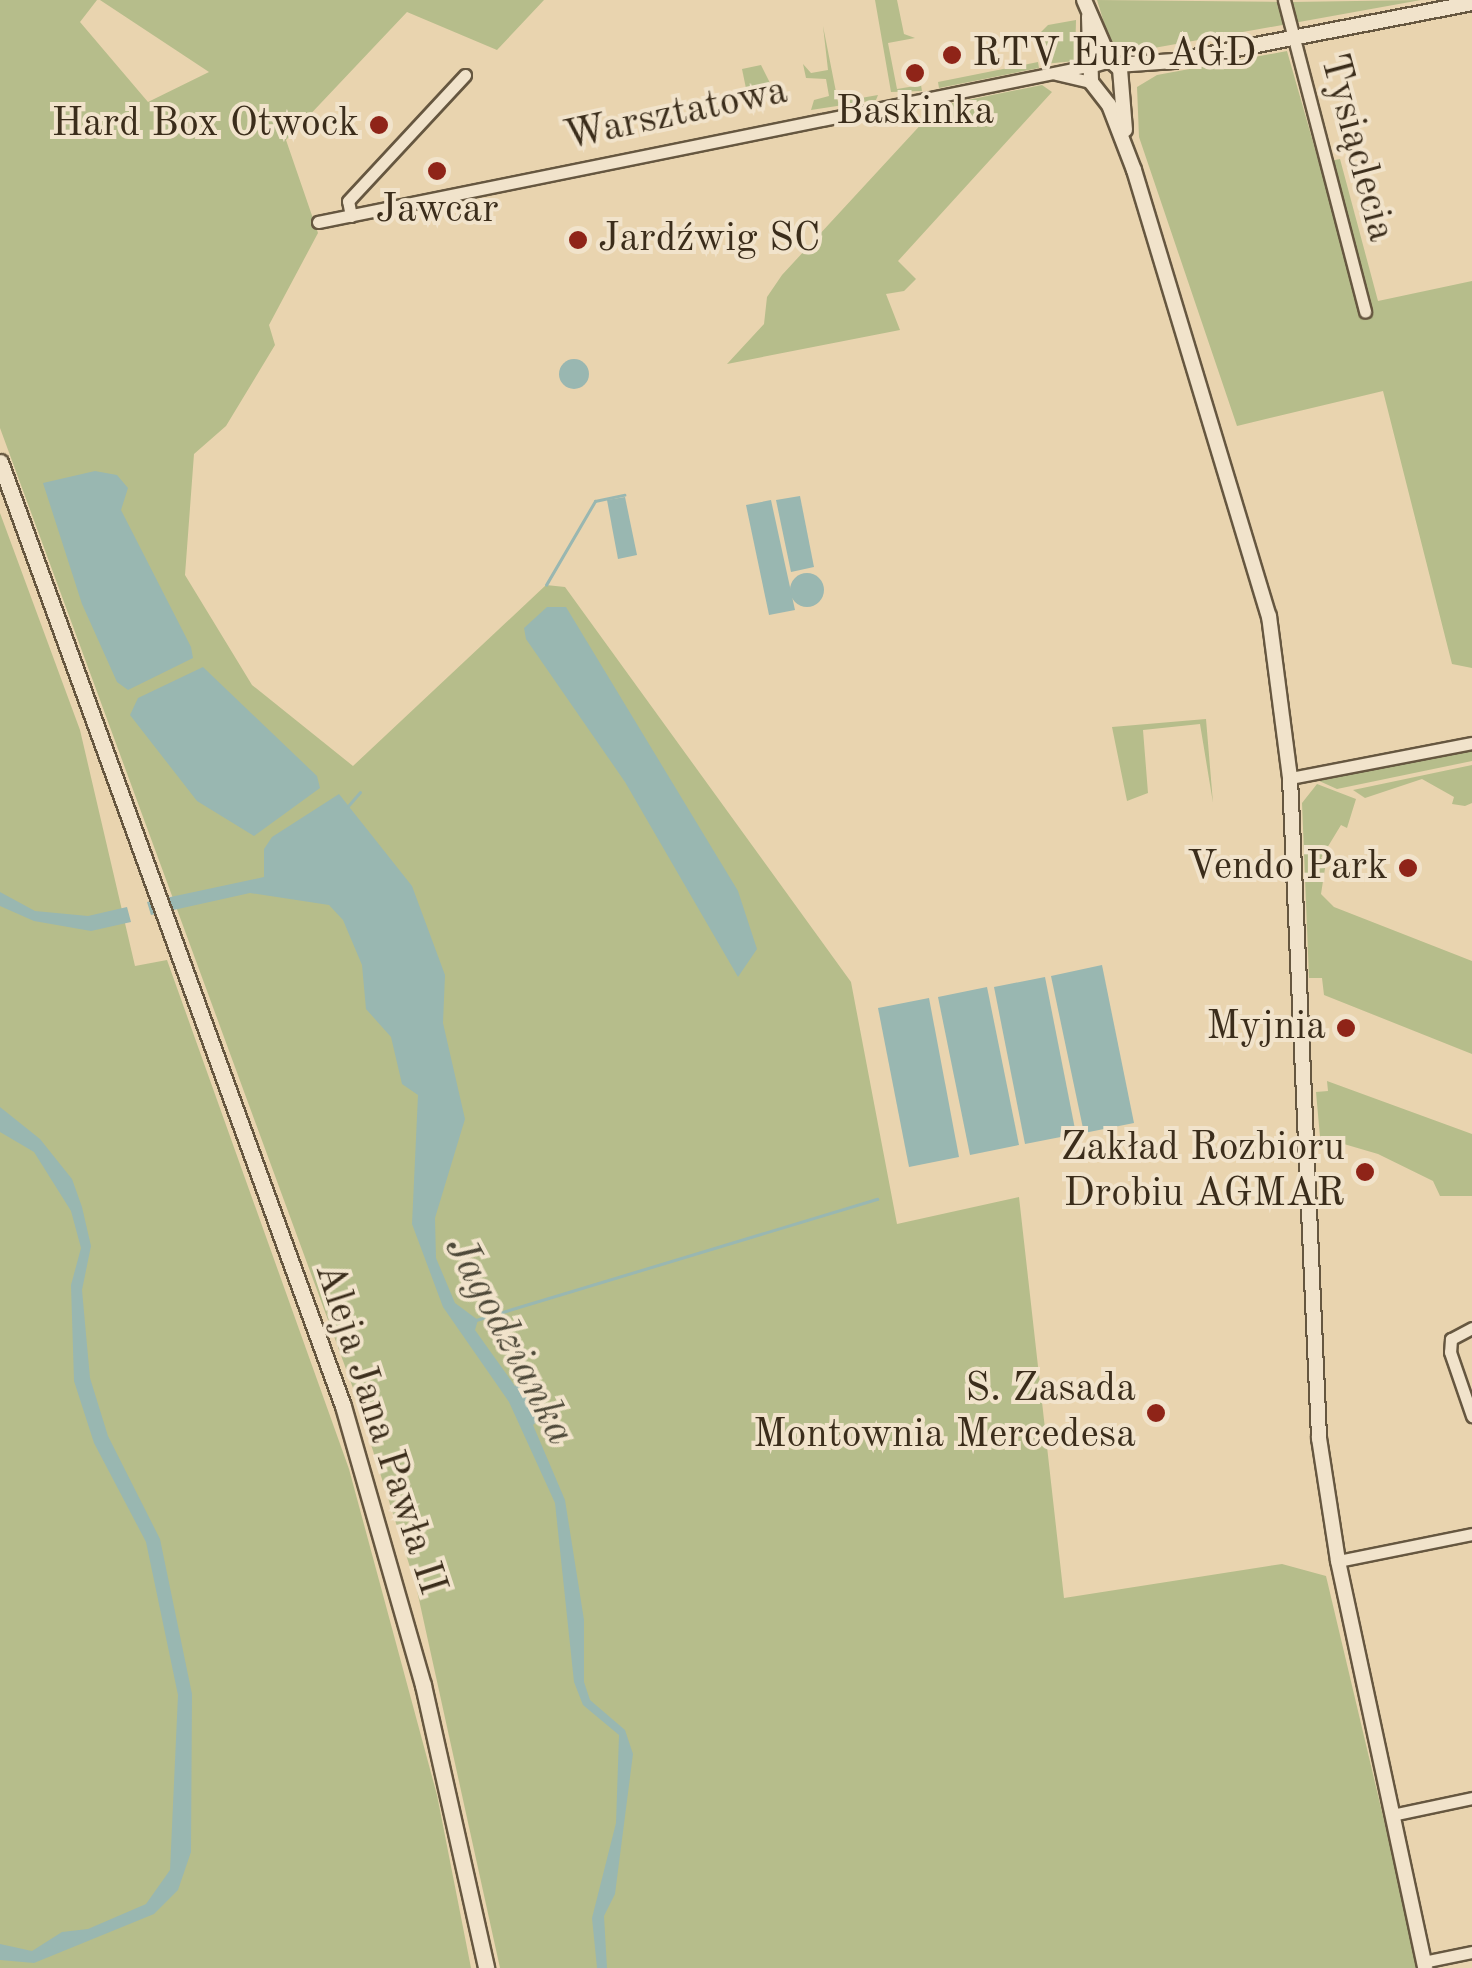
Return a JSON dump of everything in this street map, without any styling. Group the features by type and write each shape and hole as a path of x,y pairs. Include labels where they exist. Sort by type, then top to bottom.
{"main road":[{"name":"Aleja Jana Pawła II","path":"0,462 372,1500 438,1742 486,1968"}],"street":[{"path":"1084,0 1096,86 1134,170 1269,616 1290,778 1319,1438 1338,1561 1424,1965 1472,1952"},
{"name":"Tysiąclecia","path":"1284,0 1366,312"},
{"path":"1093,65 1174,60 1472,3"},
{"path":"1089,17 1114,62 1120,82 1134,170"},
{"path":"1096,86 1120,82 1174,60"},
{"name":"Warsztatowa","path":"318,222 1093,65"},
{"name":"Warsztatowa","path":"1047,72 1096,86"},
{"path":"351,216 348,202 464,75"},
{"path":"1290,778 1472,744"},
{"path":"1472,1328 1451,1339 1450,1352 1472,1416"},
{"path":"1338,1561 1472,1534"},
{"path":"1392,1815 1472,1798"}],"green space":[{"path":"0,0 97,0 80,22 148,102 209,72 100,0 544,0 497,50 407,12 286,140 318,233 269,325 275,345 226,426 194,454 185,575 252,685 353,766 546,585 565,587 851,982 897,1224 1019,1197 1064,1598 1282,1564 1326,1576 1419,1968 500,1968 416,1586 353,1388 0,428"},
{"path":"875,0 897,0 904,34 915,38 888,43 897,89 921,85 922,91 891,92"},
{"path":"1097,0 1421,0 1126,53 1109,39"},
{"path":"1076,20 1075,61 1044,64 1039,34 1048,25"},
{"path":"823,26 838,102 878,95 876,100 811,110 814,100 829,96 826,79 806,78 803,64 811,73 828,70"},
{"path":"1287,51 1319,163 1340,159 1378,301 1472,281 1472,668 1452,664 1383,391 1237,426 1139,137 1137,87 1157,75"},
{"path":"1038,62 1039,68 939,88 938,82"},
{"path":"761,65 775,93 748,98 742,69"},
{"path":"1042,85 1052,92 898,261 916,279 904,291 886,294 900,330 727,364 764,324 767,297 782,275 938,106"},
{"path":"0,513 80,730 135,966 167,960 349,1469 437,1795 471,1968 0,1968"},
{"path":"1206,719 1213,803 1200,724 1143,730 1148,793 1127,801 1112,727"},
{"path":"1472,750 1472,761 1337,789 1317,780"},
{"path":"1472,765 1472,803 1465,806 1452,804 1454,797 1422,779 1365,798 1353,790"},
{"path":"1317,784 1356,799 1347,828 1341,825 1321,858 1326,862 1321,894 1334,907 1472,961 1472,1054 1324,995 1322,978 1309,978 1302,803"},
{"path":"1327,1081 1472,1134 1472,1196 1440,1196 1433,1181 1378,1154 1320,1137 1316,1092 1328,1091"}],"water":[{"path":"574,359 585,363 589,374 585,385 574,389 563,385 559,374 563,363"},
{"path":"95,471 117,475 128,488 121,510 191,647 193,658 128,690 117,682 82,604 43,483"},
{"path":"800,496 814,567 791,572 776,500"},
{"path":"625,497 637,555 618,559 607,500"},
{"path":"771,500 795,610 769,615 746,505"},
{"path":"807,573 819,578 824,590 819,602 807,607 795,602 790,590 795,578"},
{"path":"547,607 566,607 738,891 757,949 738,977 625,782 526,639 524,628"},
{"path":"203,667 317,776 320,788 254,836 197,801 130,715 138,698"},
{"path":"339,794 412,886 445,975 443,1023 465,1119 435,1218 436,1258 455,1303 478,1320 475,1330 515,1386 520,1381 538,1421 533,1425 565,1500 584,1620 584,1682 590,1700 625,1730 633,1754 615,1894 604,1916 607,1968 597,1968 592,1918 616,1823 619,1735 583,1705 574,1682 555,1503 509,1402 443,1307 412,1224 418,1095 402,1084 391,1037 366,1009 362,965 343,920 329,905 250,893 151,915 147,902 264,877 264,849 272,837"},
{"path":"0,892 35,911 88,916 127,907 131,922 91,931 34,921 0,906"},
{"path":"1102,965 1134,1123 1084,1133 1051,976"},
{"path":"1045,977 1076,1134 1025,1144 994,987"},
{"path":"987,987 1019,1145 970,1155 938,997"},
{"path":"929,998 959,1157 909,1167 878,1008"},
{"path":"0,1107 40,1139 72,1179 82,1207 91,1246 82,1290 90,1378 108,1436 160,1539 192,1694 191,1852 178,1890 154,1914 34,1963 0,1960 0,1944 32,1951 62,1932 88,1929 146,1904 170,1870 178,1695 146,1542 94,1443 74,1381 71,1285 81,1248 71,1211 34,1152 0,1132"}],"waterway":[{"path":"546,585 595,501 624,495"},
{"path":"348,806 360,792"},
{"name":"Jagodzianka","path":"476,1320 877,1199"}],"place":[{"name":"RTV Euro AGD","path":"952,55"},
{"name":"Baskinka","path":"915,73"},
{"name":"Hard Box Otwock","path":"379,125"},
{"name":"Jawcar","path":"437,171"},
{"name":"Jardźwig SC","path":"578,240"},
{"name":"Vendo Park","path":"1408,868"},
{"name":"Myjnia","path":"1346,1028"},
{"name":"Zakład Rozbioru Drobiu AGMAR","path":"1365,1172"},
{"name":"S. Zasada Montownia Mercedesa","path":"1156,1413"}]}
